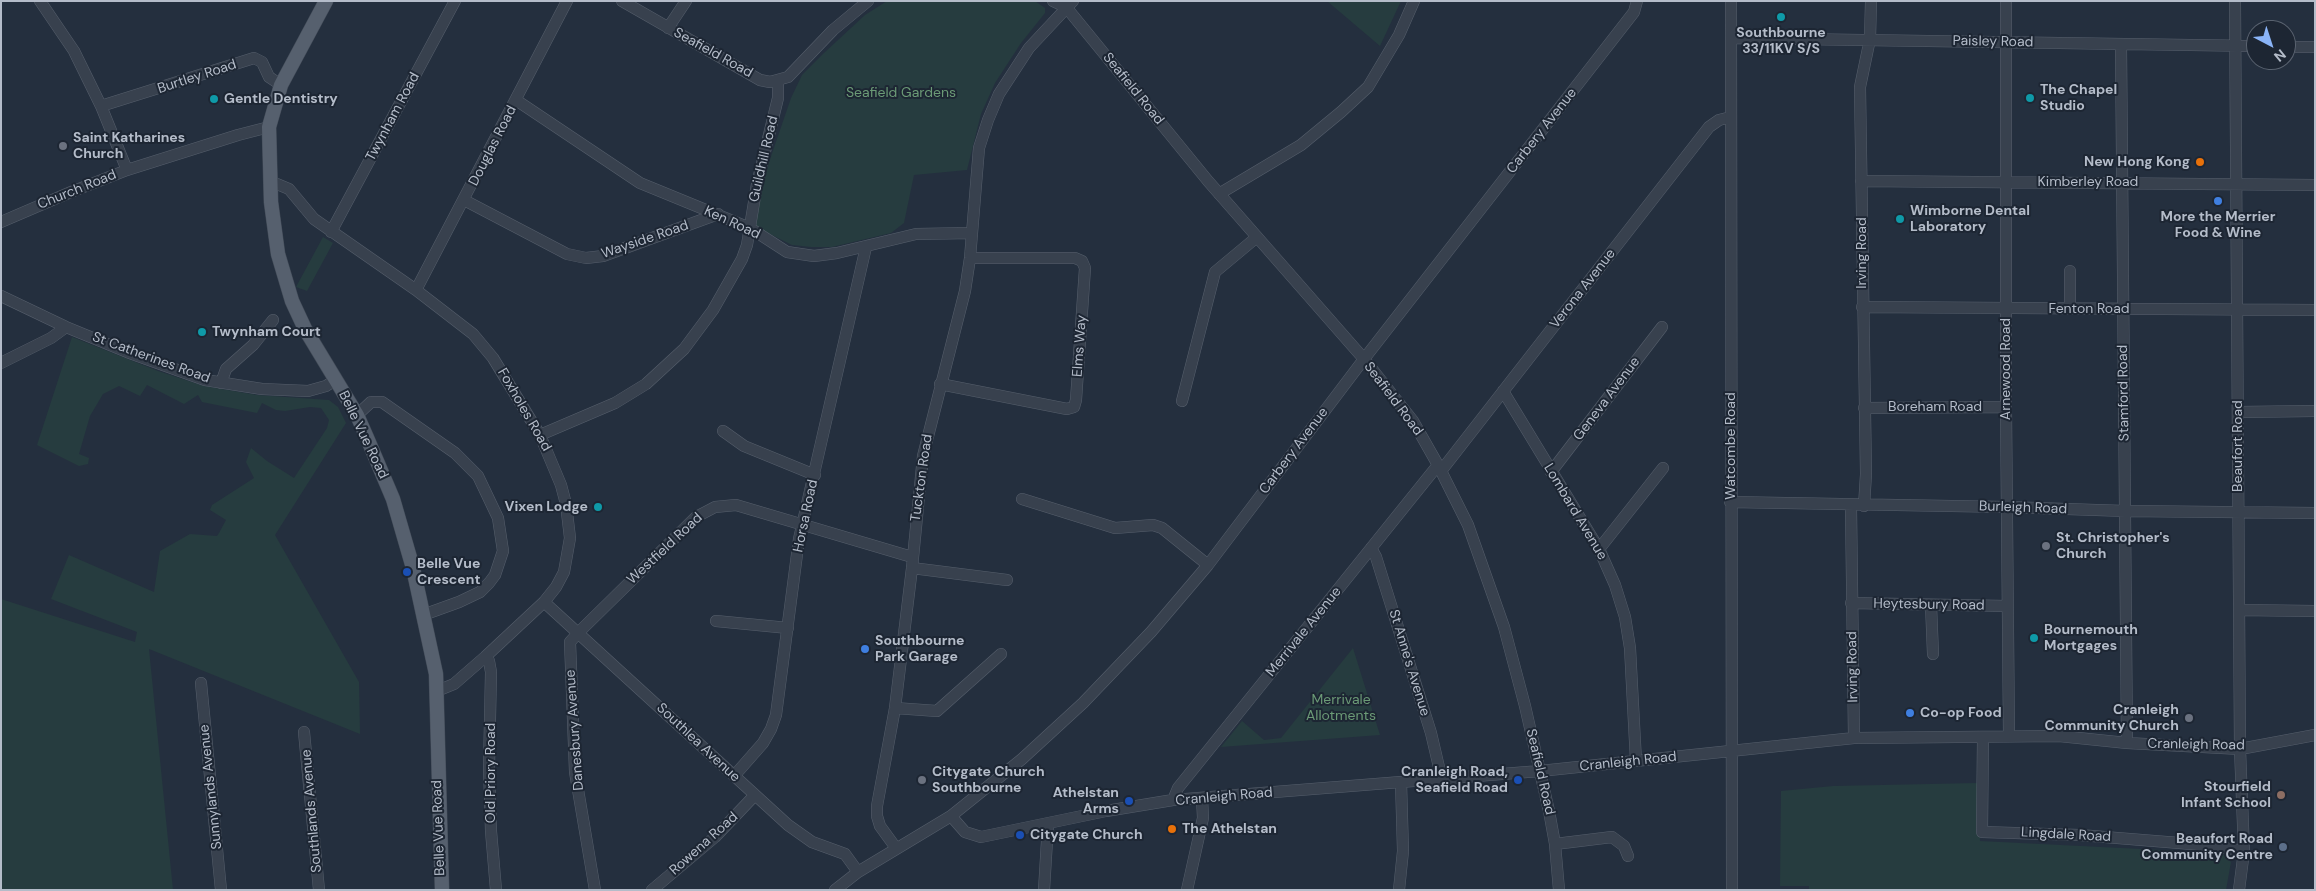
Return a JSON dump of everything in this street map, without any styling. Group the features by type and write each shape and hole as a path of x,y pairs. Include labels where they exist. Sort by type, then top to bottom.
{"main road":[{"name":"Belle Vue Road","path":"326,1 281,84 269,127 270,184 278,254 285,283 305,329 356,415 393,499 413,568 431,647 437,691 442,890"}],"street":[{"path":"40,1 74,50 101,106 127,170"},
{"name":"Twynham Road","path":"331,232 455,1"},
{"name":"Douglas Road","path":"416,290 567,1"},
{"name":"Seafield Road","path":"622,1 760,80 770,82 778,80"},
{"path":"668,28 686,1"},
{"path":"778,80 788,77 833,30 868,1"},
{"name":"Seafield Road","path":"1054,1 1069,4 1219,194 1364,359 1413,421 1440,468 1468,525 1504,627 1540,771 1555,844 1559,890"},
{"path":"1219,194 1301,145 1342,112 1368,87 1399,35 1414,1"},
{"name":"Carbery Avenue","path":"896,848 951,816 1029,753 1083,703 1151,632 1208,565 1364,359 1634,12 1636,1"},
{"name":"Watcombe Road","path":"1731,1 1730,502 1732,890"},
{"name":"Irving Road","path":"1864,506 1866,474 1860,86 1870,39 1871,1"},
{"name":"Arnewood Road","path":"2006,1 2006,407 2009,736"},
{"name":"Beaufort Road","path":"2235,1 2240,749 2244,851 2239,890"},
{"name":"Tuckton Road","path":"896,848 880,826 877,816 894,708 923,456 960,310 970,258 979,148 999,94 1029,48 1069,4"},
{"name":"Paisley Road","path":"1731,38 2246,46"},
{"name":"Stamford Road","path":"2121,44 2127,743"},
{"path":"2296,46 2315,47"},
{"name":"Burtley Road","path":"101,106 254,58 262,62 269,77 281,84"},
{"name":"Guildhill Road","path":"540,435 615,404 646,384 684,349 713,310 742,259 750,228 757,184 778,98 778,80"},
{"name":"Ken Road","path":"516,100 628,177 750,228 787,252 814,256 866,247 916,234 972,233"},
{"name":"Verona Avenue","path":"1440,468 1504,391 1709,127 1719,120 1731,117"},
{"name":"Church Road","path":"1,222 127,170 269,127"},
{"name":"Kimberley Road","path":"1861,181 2315,185"},
{"name":"Foxholes Road","path":"270,184 277,184 289,189 314,219 462,323 484,345 540,435 561,485 566,504 570,538 564,572 556,587 544,602 485,657 454,684 437,691"},
{"name":"Wayside Road","path":"464,200 567,254 586,258 603,256 718,214"},
{"path":"1182,401 1215,272 1257,237"},
{"name":"Horsa Road","path":"734,776 754,754 772,729 776,716 802,525 866,247"},
{"name":"Elms Way","path":"940,384 1067,410 1074,406 1076,400 1084,268 1082,261 1075,258 970,258"},
{"path":"2070,271 2070,308"},
{"name":"St Catherines Road","path":"1,296 66,327 162,366 206,380 262,389 308,391 326,386 335,380"},
{"name":"Fenton Road","path":"1862,306 2007,309 2315,310"},
{"path":"221,382 226,369 253,345 273,320"},
{"path":"1,363 51,338 66,327"},
{"name":"Geneva Avenue","path":"1551,472 1662,327"},
{"name":"Lombard Avenue","path":"1504,391 1551,472 1599,548 1615,585 1625,616 1630,648 1636,761"},
{"path":"356,415 372,402 382,402 447,447 478,476 498,518 503,551 495,575 489,583 480,592 424,615"},
{"name":"Boreham Road","path":"1864,408 2006,407"},
{"path":"2238,412 2315,411"},
{"path":"723,431 744,446 815,475"},
{"name":"Merrivale Avenue","path":"1173,800 1178,788 1371,548 1440,468"},
{"path":"1599,548 1664,468"},
{"path":"1022,498 1115,528 1131,529 1153,526 1162,528 1208,565"},
{"name":"Burleigh Road","path":"1730,502 1851,506 2315,513"},
{"name":"Westfield Road","path":"579,632 696,516 715,507 736,505 802,525 912,563 1007,580"},
{"name":"Irving Road","path":"1851,506 1854,738"},
{"name":"St Anne's Avenue","path":"1371,548 1376,557 1431,733 1442,780"},
{"name":"Southlea Avenue","path":"544,602 788,825 812,842 845,854 858,872"},
{"name":"Heytesbury Road","path":"1852,603 2007,606"},
{"path":"1932,605 1933,654"},
{"path":"2239,610 2315,611"},
{"path":"716,620 788,628"},
{"name":"Danesbury Avenue","path":"579,632 570,642 575,772 595,890"},
{"path":"894,708 936,711 1001,654"},
{"name":"Old Priory Road","path":"485,657 489,661 491,672 489,767 491,831 496,890"},
{"name":"Sunnylands Avenue","path":"201,683 221,890"},
{"name":"Southlands Avenue","path":"304,732 319,890"},
{"name":"Cranleigh Road","path":"951,816 965,832 981,837 1106,811 1173,800 1442,780 1854,738 2059,736 2127,743 2240,749 2315,735"},
{"name":"Lingdale Road","path":"1983,737 1982,832 2087,836 2204,845 2244,851"},
{"path":"1399,890 1403,851 1401,782"},
{"name":"Rowena Road","path":"652,890 715,837 755,795"},
{"path":"1187,890 1203,818 1202,798"},
{"path":"1044,890 1048,824"},
{"path":"1555,844 1612,837 1624,846 1628,856"},
{"path":"834,890 896,848"}],"green space":[{"name":"Seafield Gardens","path":"887,1 1035,1 1045,8 1045,13 1021,43 995,83 981,114 967,170 914,175 904,223 891,233 832,247 792,245 754,226 767,168 791,98 802,75 865,15"},
{"path":"1327,1 1401,1 1380,46"},
{"path":"323,237 333,243 307,291 296,287"},
{"path":"72,337 158,371 204,386 257,395 329,400 338,407 346,423 275,535 359,682 360,734 149,649 173,890 1,890 1,599 135,642 137,632 51,599 69,555 154,592 160,551 190,534 217,536 226,520 210,510 212,505 254,478 246,462 251,448 267,461 294,478 327,428 329,420 321,408 310,407 285,411 276,410 262,403 257,413 202,402 198,395 184,404 147,385 140,396 119,386 103,394 90,416 79,454 89,458 88,464 79,466 37,445"},
{"name":"Merrivale Allotments","path":"1353,648 1380,735 1221,747 1242,721 1264,740 1281,738"},
{"path":"1978,783 1980,841 2222,853 2231,862 2226,890 1809,890 1809,886 1780,886 1781,791 1833,786"}],"place":[{"name":"Southbourne 33/11KV S/S","path":"1781,17"},
{"name":"The Chapel Studio","path":"2030,98"},
{"name":"Gentle Dentistry","path":"214,99"},
{"name":"Saint Katharines Church","path":"63,146"},
{"name":"New Hong Kong","path":"2200,162"},
{"name":"More the Merrier Food & Wine","path":"2218,201"},
{"name":"Wimborne Dental Laboratory","path":"1900,219"},
{"name":"Twynham Court","path":"202,332"},
{"name":"Vixen Lodge","path":"598,507"},
{"name":"St. Christopher's Church","path":"2046,546"},
{"name":"Belle Vue Crescent","path":"407,572"},
{"name":"Bournemouth Mortgages","path":"2034,638"},
{"name":"Southbourne Park Garage","path":"865,649"},
{"name":"Co-op Food","path":"1910,713"},
{"name":"Cranleigh Community Church","path":"2189,718"},
{"name":"Citygate Church Southbourne","path":"922,780"},
{"name":"Cranleigh Road, Seafield Road","path":"1518,780"},
{"name":"Stourfield Infant School","path":"2281,795"},
{"name":"Athelstan Arms","path":"1129,801"},
{"name":"The Athelstan","path":"1172,829"},
{"name":"Citygate Church","path":"1020,835"},
{"name":"Beaufort Road Community Centre","path":"2283,847"}]}
